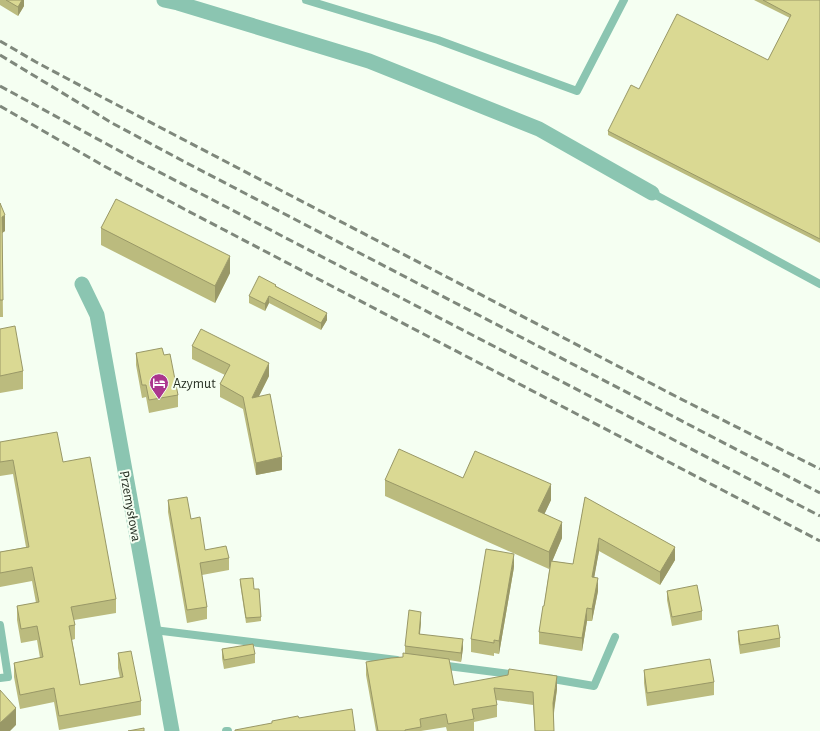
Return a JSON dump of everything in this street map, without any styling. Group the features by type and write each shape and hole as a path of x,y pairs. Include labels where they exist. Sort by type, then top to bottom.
{"street":[{"path":"164,0 186,5 369,61 539,129 652,193"},
{"name":"Przemysłowa","path":"82,284 97,314 172,731"}],"lane":[{"path":"306,0 438,40 576,91 624,0"},
{"path":"652,193 820,284"},
{"path":"0,625 8,676 0,678"},
{"path":"154,630 406,661"},
{"path":"539,677 594,686 615,637"},
{"path":"430,664 523,675"}],"building":[{"path":"6,0 22,0 18,7"},
{"path":"763,0 820,0 820,239 608,131 631,85 639,89 677,14 768,60 791,15"},
{"path":"116,199 230,256 215,286 101,228"},
{"path":"0,203 5,215 2,217 3,300 0,300"},
{"path":"259,276 327,313 321,323 269,296 265,304 249,296"},
{"path":"15,326 23,371 0,376 0,329"},
{"path":"201,329 269,363 252,398 270,394 282,457 256,463 243,397 220,384 230,365 192,346"},
{"path":"162,348 164,355 170,354 178,395 149,400 146,385 142,385 136,353"},
{"path":"57,432 63,462 90,457 116,599 71,607 75,625 69,626 80,685 123,677 118,653 131,651 141,701 59,716 54,688 20,695 14,663 43,657 37,626 21,629 17,606 39,602 32,567 0,573 0,552 29,547 13,460 0,462 0,442"},
{"path":"399,449 463,478 475,451 551,484 538,511 562,522 549,552 385,480"},
{"path":"187,497 191,519 200,517 205,550 226,546 229,558 200,563 207,607 187,610 168,500"},
{"path":"585,497 675,547 660,572 599,538 592,577 598,578 592,609 587,608 582,638 539,632 551,561 573,564"},
{"path":"486,549 514,554 499,641 494,640 494,643 471,639"},
{"path":"253,578 254,589 259,589 261,617 246,618 240,579"},
{"path":"697,585 702,611 672,617 667,591"},
{"path":"409,610 421,612 419,634 463,639 461,653 405,646"},
{"path":"778,625 780,638 740,645 738,631"},
{"path":"253,644 255,654 224,660 222,649"},
{"path":"403,653 449,659 454,685 508,675 509,669 557,676 553,703 554,731 535,731 533,692 494,688 497,705 472,709 474,719 448,724 446,714 420,719 421,727 405,731 378,731 366,662 403,657"},
{"path":"710,659 714,682 647,693 644,670"},
{"path":"0,690 16,708 0,723"},
{"path":"352,709 355,731 235,731 298,716 299,718"},
{"path":"144,728 144,731 128,731"}],"railway":[{"path":"0,41 98,95 679,398 820,469"},
{"path":"0,55 112,123 183,161 820,493"},
{"path":"0,86 138,161 820,516"},
{"path":"0,106 104,166 186,210 820,541"}],"place":[{"name":"Azymut","path":"159,400"}]}
